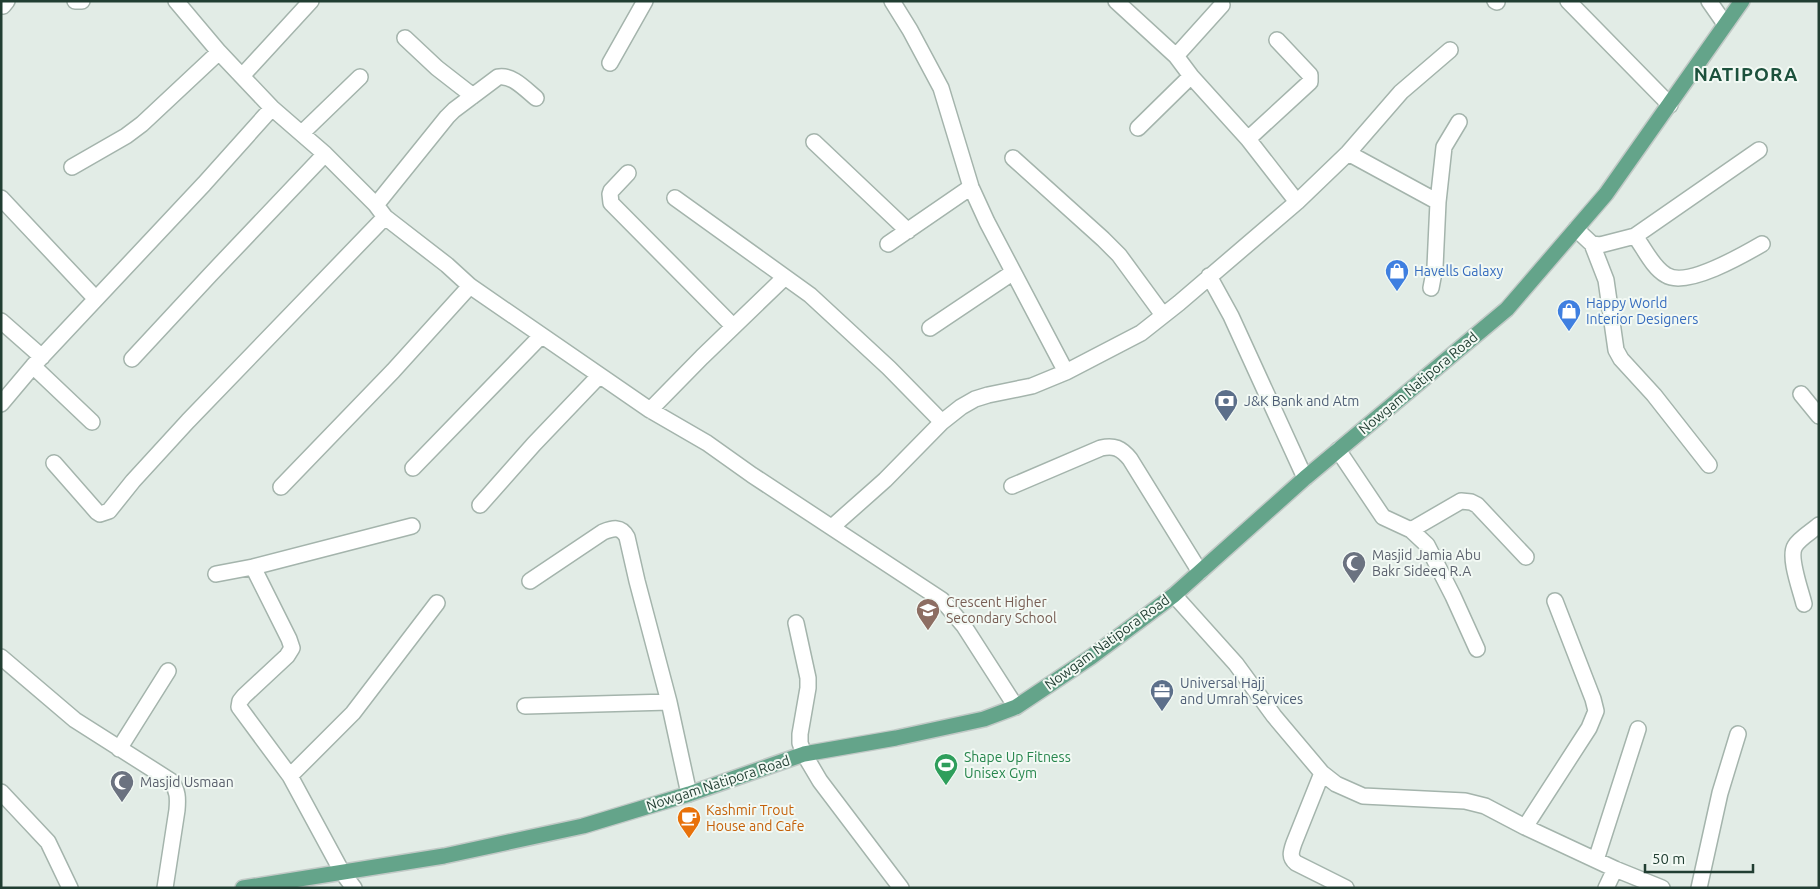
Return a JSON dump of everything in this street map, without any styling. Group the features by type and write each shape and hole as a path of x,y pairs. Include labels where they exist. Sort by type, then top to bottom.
{"main road":[{"name":"Nowgam Natipora Road","path":"242,888 444,856 583,826 689,794 804,754 896,738 984,719 1016,707 1091,657 1174,595 1305,478 1507,309 1606,194 1742,1"}],"street":[{"path":"75,1 82,1"},
{"path":"176,1 219,52 272,108 325,154 386,217 447,265 470,286 650,410 707,443 752,475 942,600 964,626 1016,707"},
{"path":"242,76 311,1"},
{"path":"610,62 645,1"},
{"path":"892,1 941,88 971,187 1012,273 1066,372"},
{"path":"1116,1 1176,56 1191,76 1248,139 1297,202"},
{"path":"1568,1 1670,105"},
{"path":"1709,1 1725,24"},
{"path":"1176,56 1222,5"},
{"path":"405,38 437,68 472,96"},
{"path":"1248,139 1310,82 1310,75 1277,40"},
{"path":"832,527 885,480 942,422 961,406 974,399 1032,386 1066,372 1141,333 1297,202 1348,153 1393,100 1450,50"},
{"path":"72,167 126,136 142,124 219,52"},
{"path":"1138,128 1191,76"},
{"path":"302,133 360,77"},
{"path":"376,205 447,117 498,77 511,78 536,98"},
{"path":"1,404 37,361 204,184 272,108"},
{"path":"1431,288 1435,267 1438,202 1444,147 1459,122"},
{"path":"814,142 908,231"},
{"path":"1592,244 1612,243 1635,236 1759,150"},
{"path":"1348,153 1438,202"},
{"path":"132,359 325,154"},
{"path":"1014,158 1119,256 1163,315"},
{"path":"628,174 611,191 612,203 733,326"},
{"path":"888,244 971,187"},
{"path":"1,198 96,299"},
{"path":"675,198 810,295 942,422"},
{"path":"54,463 97,512 100,514 109,511 133,481 188,421 386,217"},
{"path":"1576,229 1592,244 1606,280 1616,350 1621,359 1654,395 1709,465"},
{"path":"1635,236 1664,274 1674,279 1713,270 1762,244"},
{"path":"930,328 1012,273"},
{"path":"1209,276 1231,316 1305,478"},
{"path":"650,410 733,326 785,277"},
{"path":"281,487 393,371 470,286"},
{"path":"1,321 92,422"},
{"path":"413,468 542,336"},
{"path":"480,505 534,444 599,376"},
{"path":"1801,394 1819,416"},
{"path":"1012,486 1101,448 1110,446 1117,448 1130,459 1200,572"},
{"path":"1338,450 1383,518 1411,530 1427,545 1477,649"},
{"path":"1411,530 1461,501 1471,502 1477,505 1526,557"},
{"path":"1804,604 1792,554 1794,547 1800,540 1819,525"},
{"path":"216,574 253,567 412,526"},
{"path":"530,581 603,532 614,529 624,531 669,702 689,794"},
{"path":"253,567 290,639 292,648 287,656 244,696 240,701 239,707 290,776 342,872 354,888"},
{"path":"1174,595 1236,664 1274,716 1322,773 1336,784 1363,796 1465,801 1485,806 1524,827 1614,869 1662,888"},
{"path":"1524,827 1589,728 1596,711 1555,601"},
{"path":"290,776 353,713 437,603"},
{"path":"796,623 808,678 800,734 800,743 804,754 820,781 893,885"},
{"path":"1,657 75,720 171,782 178,793 165,888"},
{"path":"118,749 168,670"},
{"path":"526,706 669,702"},
{"path":"1596,860 1638,729"},
{"path":"1699,888 1720,793 1738,734"},
{"path":"1322,773 1290,855 1296,864 1346,888"},
{"path":"1,792 48,842 70,888"},
{"path":"1606,888 1614,869"}],"place":[{"name":"Havells Galaxy","path":"1397,292"},
{"name":"Happy World Interior Designers","path":"1569,332"},
{"name":"J&K Bank and Atm","path":"1226,422"},
{"name":"Masjid Jamia Abu Bakr Sideeq R.A","path":"1354,584"},
{"name":"Crescent Higher Secondary School","path":"928,631"},
{"name":"Universal Hajj and Umrah Services","path":"1162,712"},
{"name":"Shape Up Fitness Unisex Gym","path":"946,786"},
{"name":"Masjid Usmaan","path":"122,803"},
{"name":"Kashmir Trout House and Cafe","path":"689,839"}],"district":[{"name":"NATIPORA","path":"1746,74"}]}
